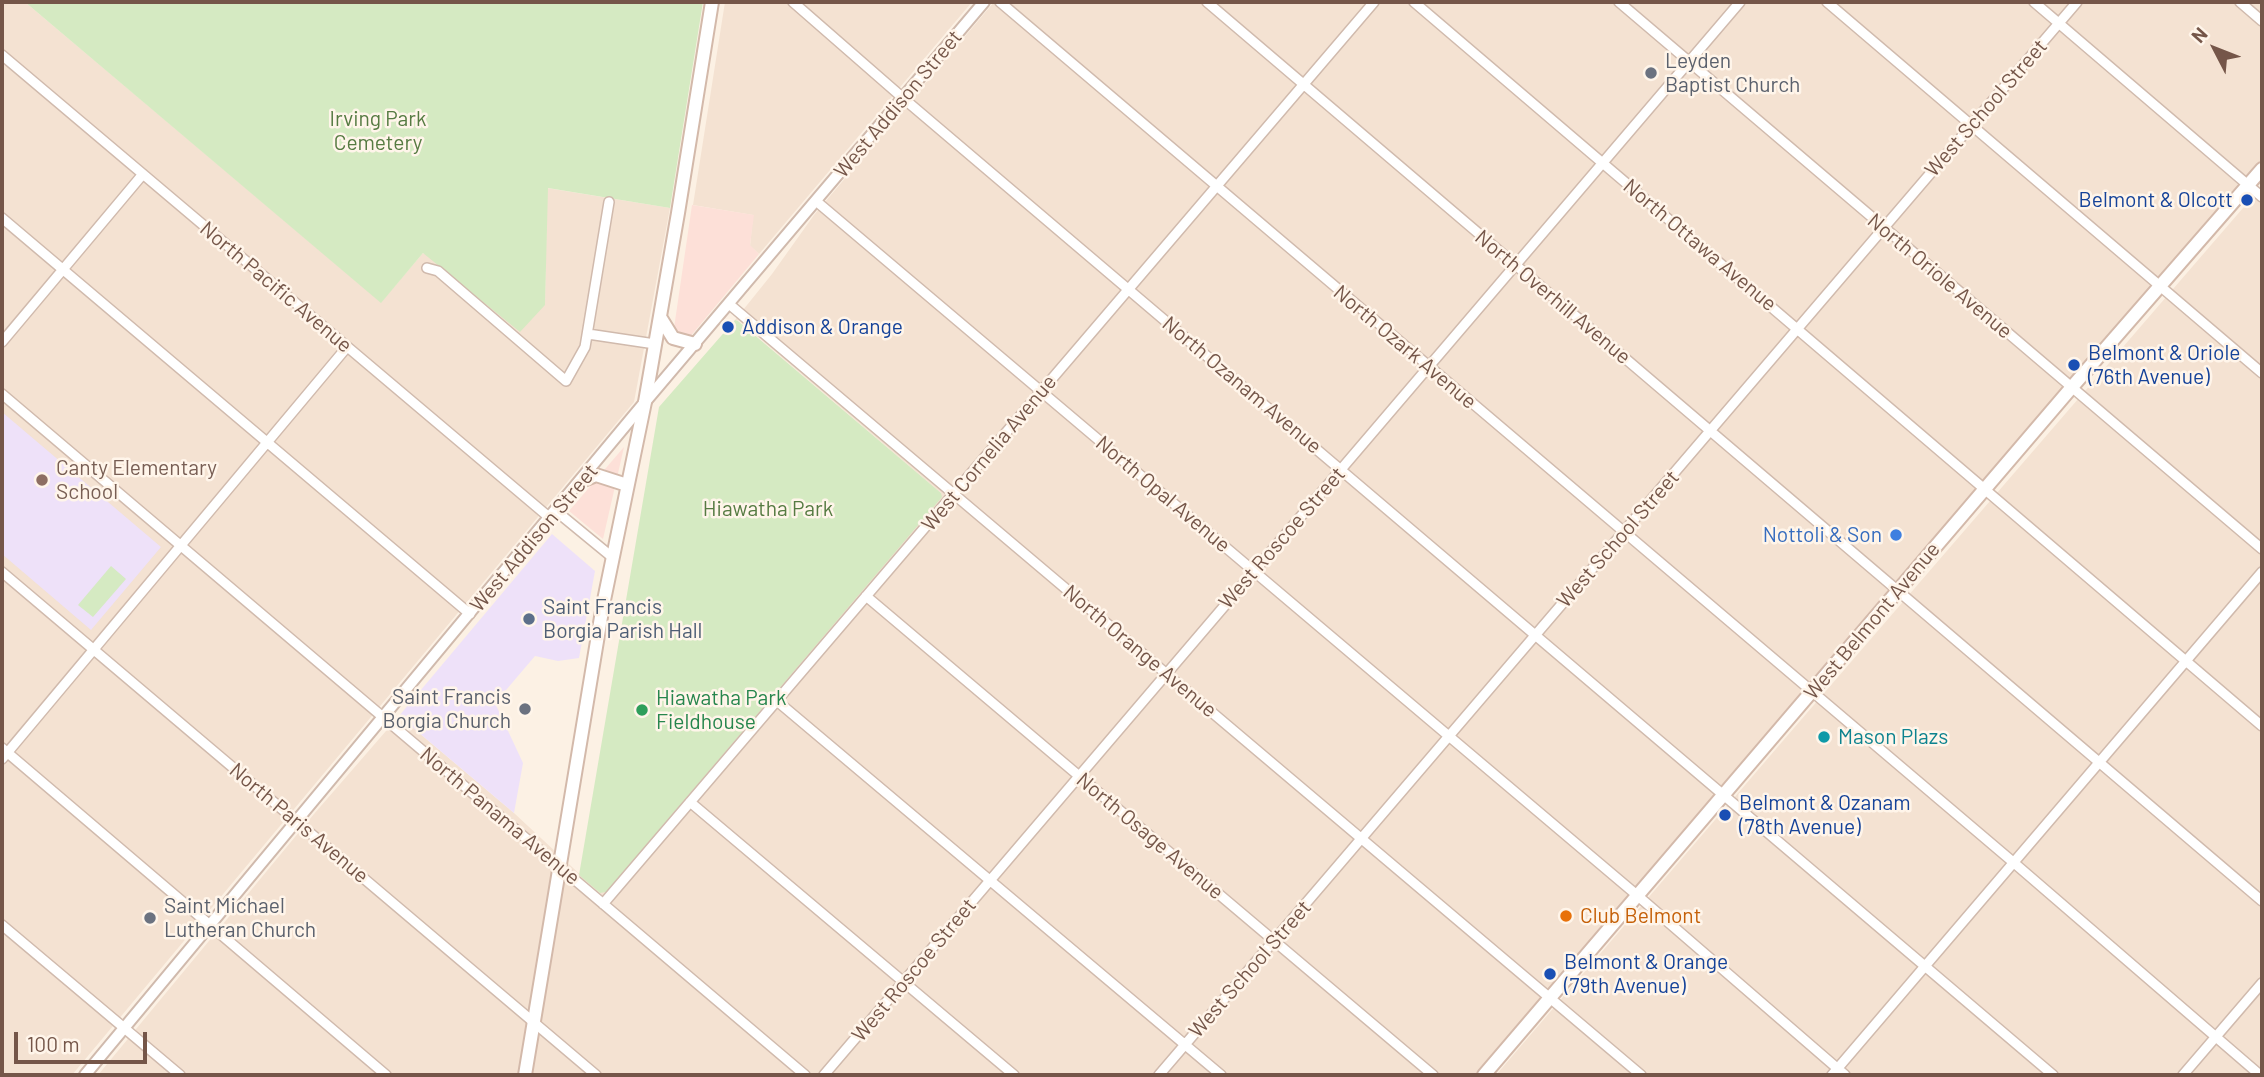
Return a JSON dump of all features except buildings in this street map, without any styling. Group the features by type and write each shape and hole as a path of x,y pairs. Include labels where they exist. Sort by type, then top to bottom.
{"main road":[{"path":"525,1075 611,557 645,402 712,2"},
{"name":"West Belmont Avenue","path":"1484,1075 2072,387 2262,169"},
{"path":"660,317 673,338 695,344"},
{"path":"581,481 596,475 627,485"}],"street":[{"name":"North Ozanam Avenue","path":"795,2 903,98 2053,1075"},
{"name":"West Addison Street","path":"85,1075 645,402 984,2"},
{"name":"North Ozark Avenue","path":"1000,2 2260,1075"},
{"name":"North Overhill Avenue","path":"1207,2 2262,901"},
{"name":"West Cornelia Avenue","path":"604,904 1374,2"},
{"name":"North Ottawa Avenue","path":"1414,2 2262,726"},
{"name":"North Oriole Avenue","path":"1619,2 2262,549"},
{"name":"West Roscoe Street","path":"824,1075 1740,2"},
{"path":"1827,2 2262,373"},
{"path":"2034,2 2262,197"},
{"name":"West School Street","path":"1159,1075 2077,2"},
{"path":"2239,2 2262,21"},
{"name":"North Pacific Avenue","path":"2,55 347,347 553,515 611,557"},
{"path":"2,342 142,174"},
{"name":"North Opal Avenue","path":"816,201 1638,896 1838,1073"},
{"path":"427,268 438,271 566,381 585,347 609,202"},
{"path":"2,218 470,614"},
{"name":"North Orange Avenue","path":"729,304 1641,1075"},
{"path":"588,334 655,344"},
{"path":"347,347 3,753 211,925 386,1075"},
{"name":"North Panama Avenue","path":"2,394 806,1075"},
{"name":"North Paris Avenue","path":"2,572 596,1075"},
{"path":"1838,1073 2012,862 2262,572"},
{"name":"North Osage Avenue","path":"866,596 1433,1075"},
{"path":"777,701 1221,1075"},
{"path":"691,802 1014,1075"},
{"path":"2,925 180,1075"},
{"path":"2183,1075 2262,983"}],"shaded area":[{"path":"2,2 25,2 381,302 423,253 545,305 547,188 670,208 634,402 72,1075 2,1075"},
{"path":"725,2 972,2 759,254 750,246 753,215 693,205"},
{"path":"994,2 2262,2 2262,170 1480,1075 98,1075 314,814 399,716 514,813 600,893 941,493 735,320 814,215"},
{"path":"2262,186 2262,1075 1496,1075 1800,721"},
{"path":"692,205 754,215 750,245 759,254 689,338 674,328"},
{"name":"Canty Elementary School","path":"2,412 161,547 91,630 2,554"},
{"path":"624,447 603,539 569,511"},
{"path":"552,534 595,571 579,658 558,661 535,656 495,703 523,763 514,813 399,716"}],"green space":[{"name":"Irving Park Cemetery","path":"25,2 703,2 670,208 548,188 545,305 520,332 423,253 381,303"},
{"name":"Hiawatha Park","path":"735,320 941,493 942,497 606,892 600,893 579,875 659,407"},
{"path":"111,566 126,579 93,617 78,605"}],"place":[{"name":"Leyden Baptist Church","path":"1651,73"},
{"name":"Belmont & Olcott","path":"2247,200"},
{"name":"Addison & Orange","path":"728,327"},
{"name":"Belmont & Oriole (76th Avenue)","path":"2074,365"},
{"name":"Canty Elementary School","path":"42,480"},
{"name":"Nottoli & Son","path":"1896,535"},
{"name":"Saint Francis Borgia Parish Hall","path":"529,619"},
{"name":"Saint Francis Borgia Church","path":"525,709"},
{"name":"Hiawatha Park Fieldhouse","path":"642,710"},
{"name":"Mason Plazs","path":"1824,737"},
{"name":"Belmont & Ozanam (78th Avenue)","path":"1725,815"},
{"name":"Club Belmont","path":"1566,916"},
{"name":"Saint Michael Lutheran Church","path":"150,918"},
{"name":"Belmont & Orange (79th Avenue)","path":"1550,974"}]}
